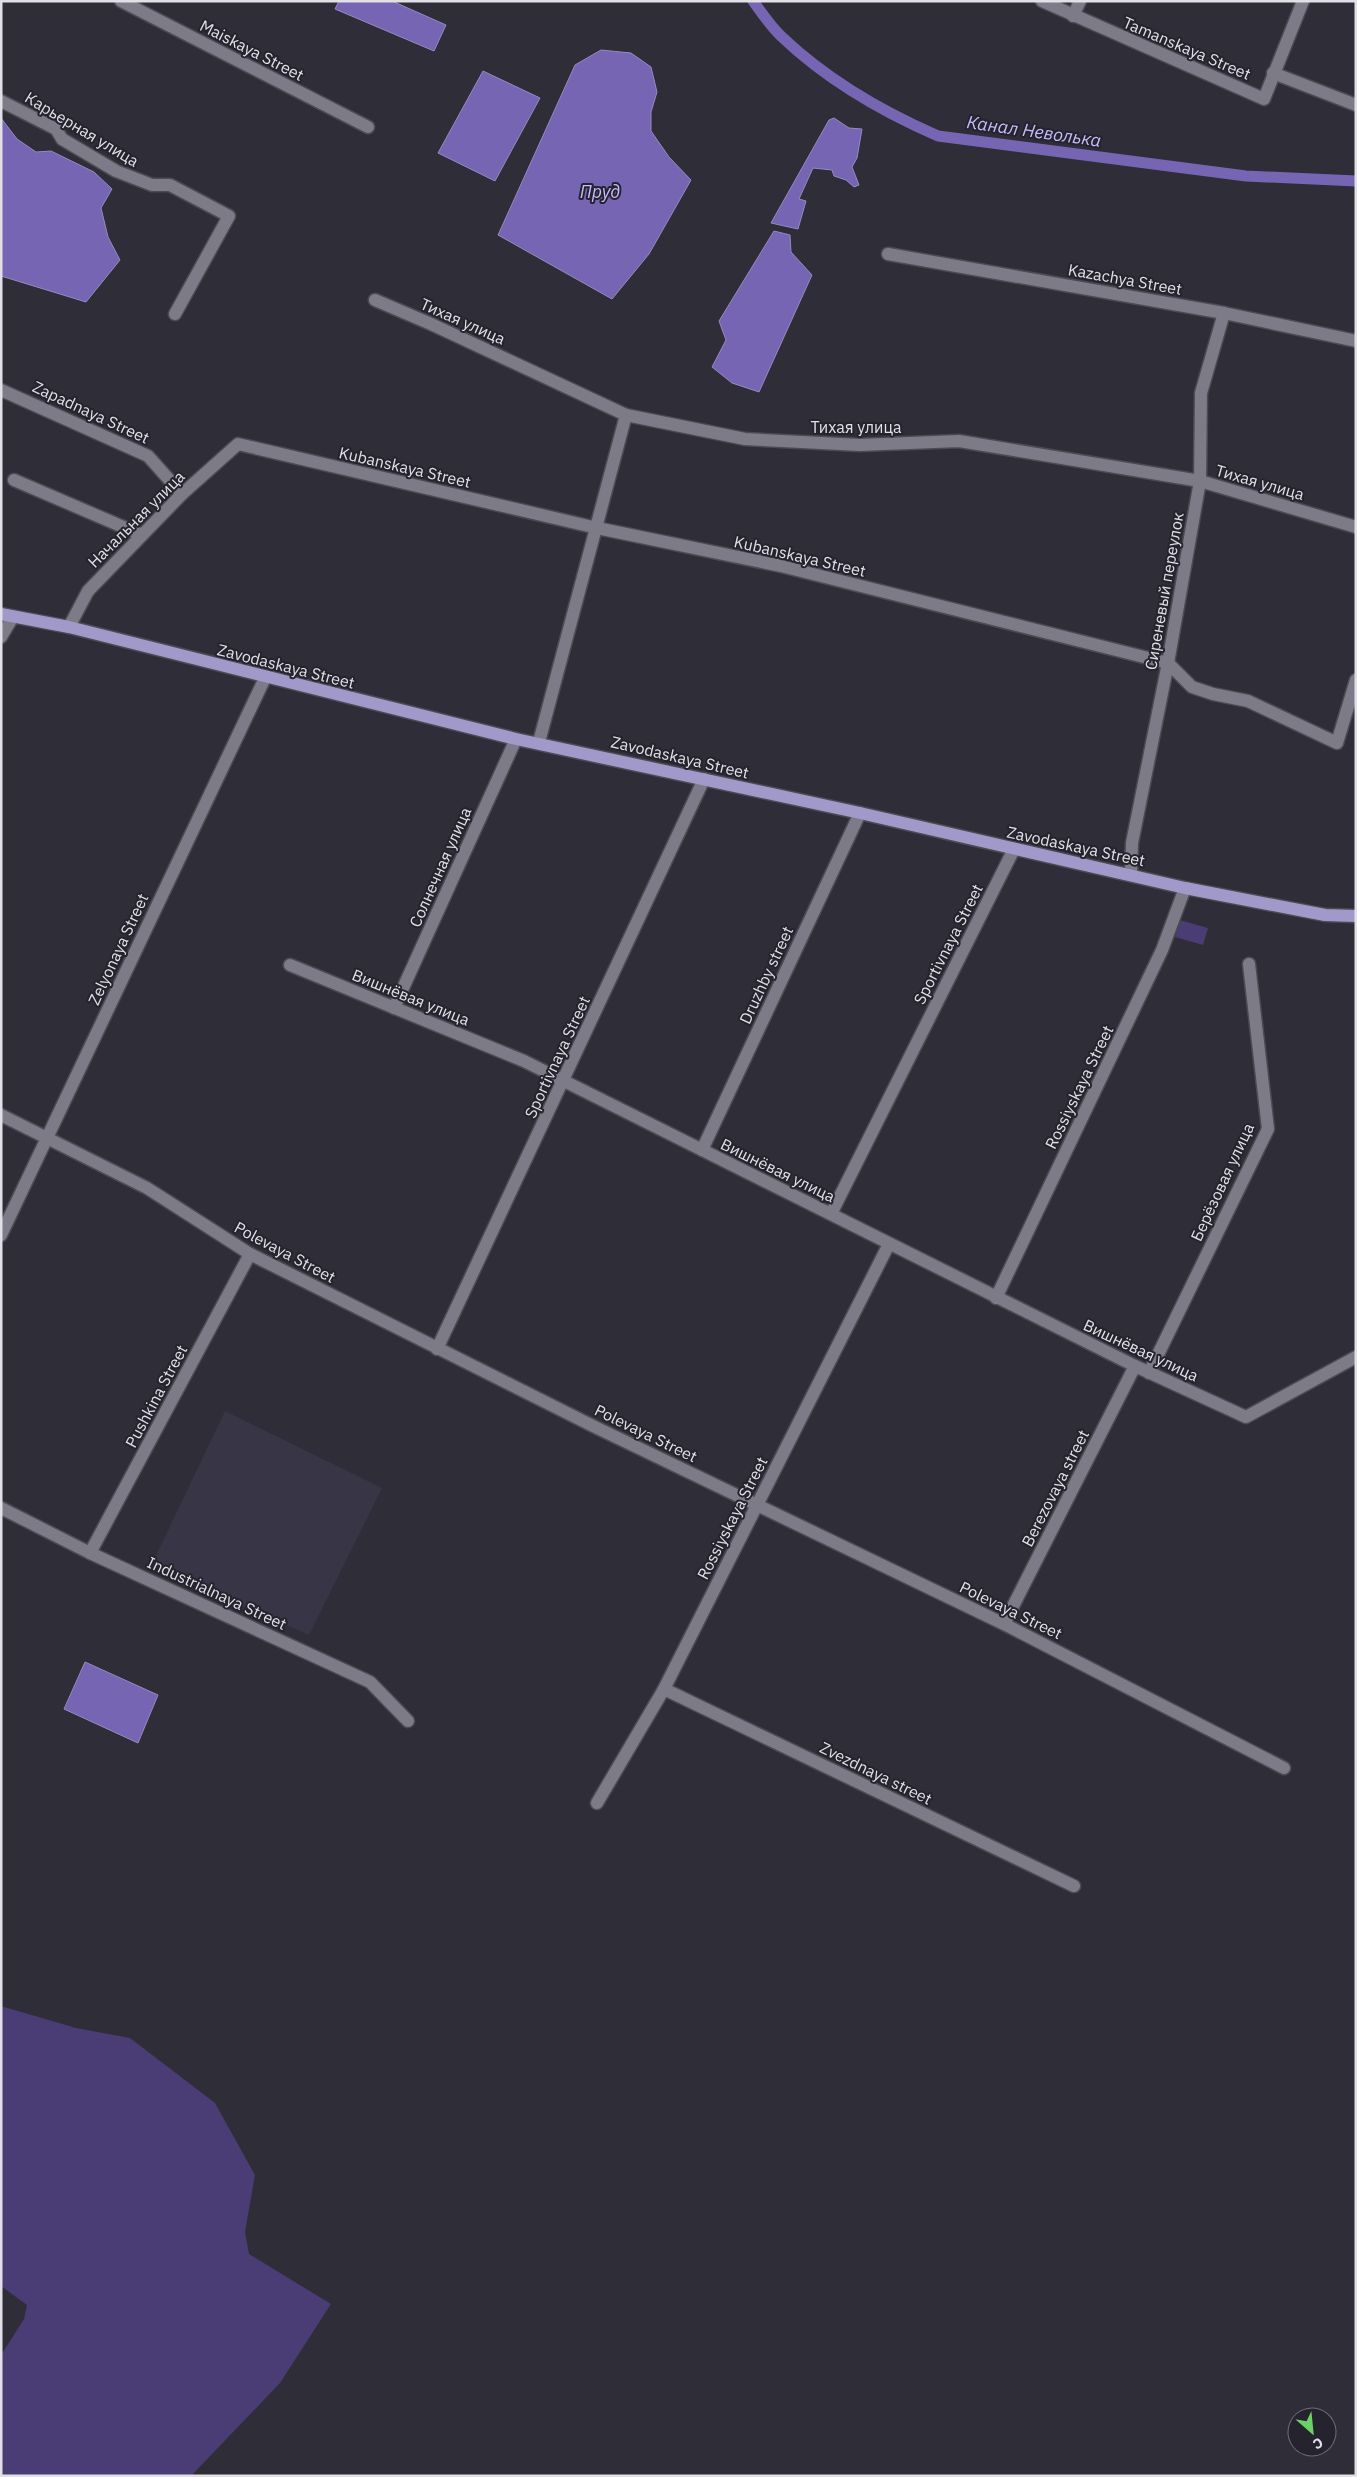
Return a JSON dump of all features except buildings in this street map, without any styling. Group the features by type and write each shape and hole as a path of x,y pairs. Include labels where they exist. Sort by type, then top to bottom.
{"main road":[{"name":"Zavodaskaya Street","path":"7,616 69,627 265,678 516,739 539,742 860,813 1014,850 1131,874 1185,888 1325,915 1356,916"}],"street":[{"name":"Maiskaya Street","path":"122,1 368,127"},
{"name":"Tamanskaya Street","path":"1042,1 1072,16 1264,99 1273,73 1356,105"},
{"path":"1072,16 1080,1"},
{"path":"1273,73 1303,1"},
{"name":"Карьерная улица","path":"1,101 56,129 62,139 116,171 152,185 170,186 229,216 175,314"},
{"name":"Kazachya Street","path":"888,254 1224,313 1356,341"},
{"name":"Тихая улица","path":"375,300 431,324 626,415 745,439 860,445 959,441 1200,481 1356,527"},
{"name":"Сиреневый переулок","path":"1131,874 1132,843 1168,663 1200,481 1201,393 1224,313"},
{"name":"Zapadnaya Street","path":"1,390 148,456 182,494"},
{"path":"539,742 626,415"},
{"name":"Начальная улица","path":"69,627 88,591 182,494 238,444"},
{"name":"Kubanskaya Street","path":"238,444 597,528 780,566 1168,663"},
{"path":"14,480 142,535"},
{"path":"1,637 7,616"},
{"path":"1168,663 1192,687 1213,694 1248,701 1337,743 1356,680"},
{"name":"Zelyonaya Street","path":"1,1235 265,678"},
{"name":"Солнечная улица","path":"394,1008 516,739"},
{"name":"Sportivnaya Street","path":"437,1349 704,779"},
{"name":"Druzhby street","path":"702,1150 860,813"},
{"name":"Sportivnaya Street","path":"831,1214 1014,850"},
{"name":"Rossiyskaya Street","path":"996,1298 1162,950 1185,888"},
{"name":"Берёзовая улица","path":"1149,1373 1268,1128 1249,964"},
{"name":"Вишнёвая улица","path":"290,965 524,1061 996,1298 1134,1366 1246,1417 1356,1357"},
{"name":"Polevaya Street","path":"1,1115 147,1188 250,1254 437,1349 1004,1624 1284,1768"},
{"name":"Rossiyskaya Street","path":"596,1803 664,1689 889,1244"},
{"name":"Pushkina Street","path":"90,1553 250,1254"},
{"name":"Berezovaya street","path":"1004,1624 1134,1366"},
{"name":"Industrialnaya Street","path":"1,1508 90,1553 370,1682 408,1721"},
{"name":"Zvezdnaya street","path":"664,1689 1074,1886"}],"shaded area":[{"path":"1180,920 1208,928 1203,945 1175,937"},
{"path":"225,1411 382,1488 309,1635 151,1566"},
{"path":"1,2006 76,2028 130,2038 215,2103 255,2175 245,2232 249,2254 331,2304 280,2383 191,2476 1,2476 1,2355 24,2319 27,2305 1,2286"}],"water":[{"path":"339,1 392,1 446,25 434,51 335,9"},
{"name":"Пруд","path":"601,50 631,53 651,67 657,92 651,112 651,131 669,157 691,180 649,254 612,299 498,235 575,65"},
{"path":"483,71 540,98 495,181 438,153"},
{"path":"1,118 17,139 36,152 51,151 94,172 112,189 101,208 108,237 120,260 86,302 1,276"},
{"path":"834,118 849,128 862,129 857,158 852,167 859,185 854,187 846,180 834,176 832,170 813,168 799,199 806,201 798,229 771,223 829,120"},
{"path":"774,231 790,235 791,252 812,275 759,392 732,383 712,367 726,340 719,321"},
{"path":"85,1662 158,1695 138,1743 64,1709"}],"waterway":[{"name":"Канал Неволька","path":"753,1 778,33 817,67 876,105 938,136 1246,176 1356,181"}]}
